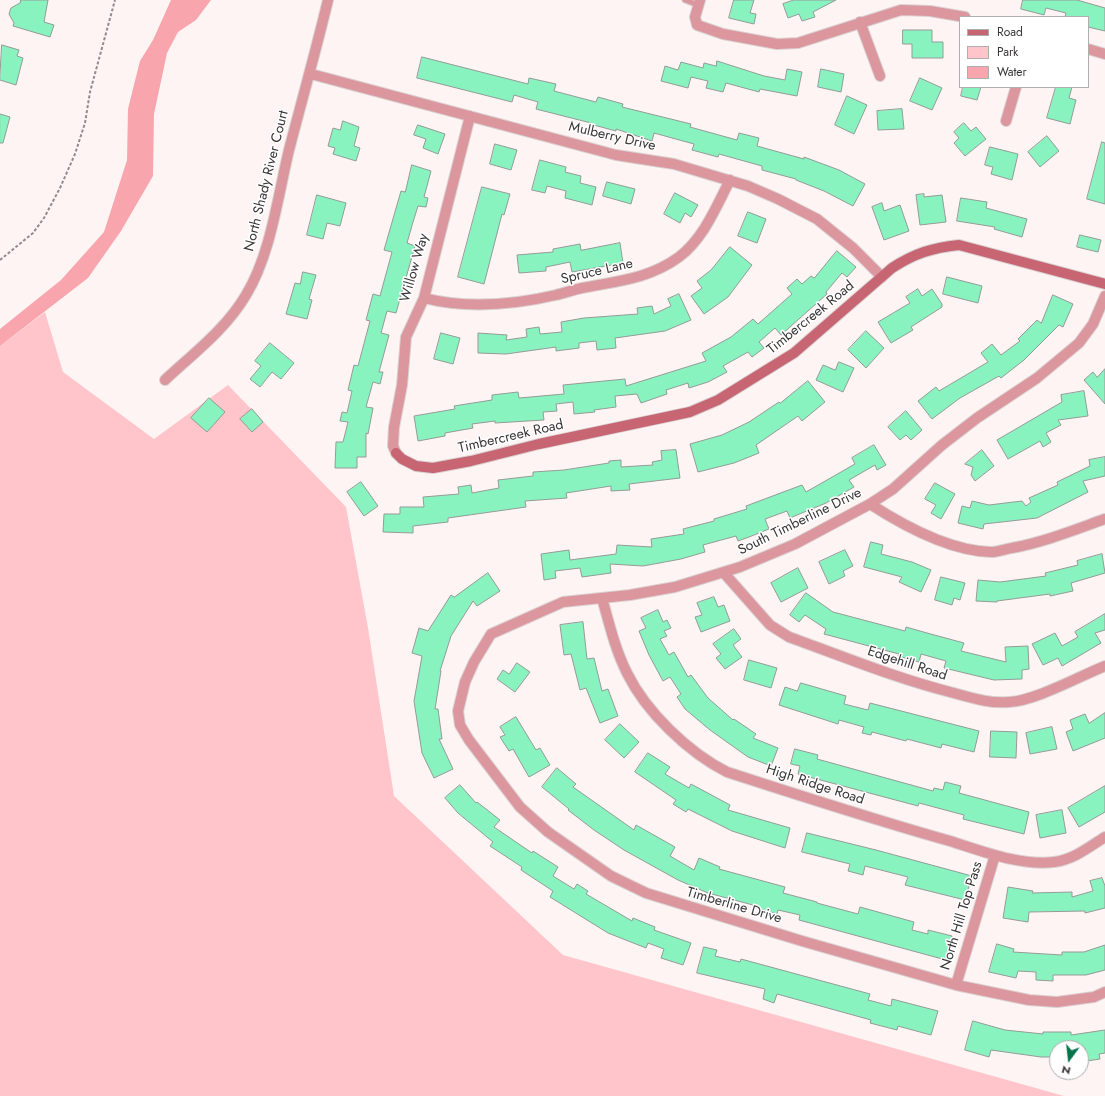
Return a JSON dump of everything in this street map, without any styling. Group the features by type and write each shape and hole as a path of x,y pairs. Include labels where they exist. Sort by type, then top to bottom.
{"street":[{"name":"North Shady River Court","path":"165,380 228,322 247,294 259,266 274,220 289,151 311,74 328,0"},
{"path":"699,2 695,17 696,22 708,30 777,44 798,42 901,10 930,11 959,16"},
{"path":"860,22 880,76"},
{"path":"1089,49 1105,54"},
{"name":"Mulberry Drive","path":"311,74 616,155 674,164 730,180 778,199 817,220 853,248 882,277"},
{"path":"1006,121 1016,88"},
{"name":"Willow Way","path":"396,452 393,446 394,428 402,385 406,337 424,298 470,116"},
{"name":"Spruce Lane","path":"424,298 445,303 466,305 525,301 628,280 657,272 679,257 702,234 730,180"},
{"name":"Timbercreek Road","path":"396,452 402,459 416,466 433,468 471,461 539,444 690,412 718,400 794,353 882,277 909,257 935,248 959,245 1105,284"},
{"name":"South Timberline Drive","path":"465,682 474,662 491,634 563,602 602,598 675,587 724,572 795,544 870,504 893,489 942,445 977,418 1037,378 1079,343 1093,324 1105,296"},
{"path":"870,504 912,528 938,539 970,550 992,552 1046,540 1105,519"},
{"name":"Edgehill Road","path":"724,572 770,625 789,638 924,686 968,697 995,702 1010,702 1029,698 1105,666"},
{"name":"High Ridge Road","path":"602,598 611,632 627,673 645,701 690,749 709,763 727,772 995,855 1029,862 1054,862 1073,857 1105,837"},
{"name":"Timberline Drive","path":"465,682 458,711 460,725 469,740 483,756 493,774 520,806 548,832 611,876 646,894 956,985 1030,1000 1058,1002 1094,997 1105,992"},
{"name":"North Hill Top Pass","path":"956,985 995,855"}],"lane":[{"path":"685,0 699,2"}],"path":[{"path":"0,260 33,233 44,218 60,188 75,154 85,123 90,92 115,0"}],"green space":[{"path":"45,312 63,372 154,439 228,385 346,507 368,628 394,796 563,955 1064,1096 0,1096 0,346"}],"water":[{"path":"171,0 211,0 196,20 178,32 167,53 154,114 153,176 121,231 88,278 0,346 0,329 61,280 104,232 127,160 128,109 140,61 153,40"}],"building":[{"path":"21,0 48,0 44,22 54,25 50,37 13,26 14,23 9,14 11,8 20,3"},
{"path":"734,0 754,0 750,13 756,14 754,24 729,18"},
{"path":"794,0 836,0 813,12 815,17 802,21 799,14 788,18 783,4"},
{"path":"1023,0 1077,0 1105,8 1105,31 1089,27 1089,16 1065,16 1066,13 1046,8 1044,15 1021,9"},
{"path":"903,30 932,30 932,42 943,42 943,58 912,58 912,44 903,44"},
{"path":"2,45 19,50 17,56 23,58 16,85 0,80"},
{"path":"422,57 528,84 529,78 556,84 554,91 596,102 598,97 623,104 622,107 691,124 690,127 737,140 739,133 759,138 757,146 804,159 804,157 839,170 865,184 853,206 796,179 762,170 762,166 719,154 718,157 692,150 694,144 654,133 652,141 616,129 616,131 536,109 538,102 514,95 512,102 417,78"},
{"path":"717,61 764,76 785,80 787,69 802,72 797,96 760,89 759,92 726,83 723,92 706,88 708,81 691,77 688,88 661,81 665,66 678,70 681,62 703,68 704,63 716,66"},
{"path":"821,69 844,74 841,92 818,87"},
{"path":"920,78 942,88 932,110 910,101"},
{"path":"963,88 981,88 977,100 961,96"},
{"path":"1056,88 1072,88 1069,98 1076,100 1070,124 1047,118"},
{"path":"847,96 867,105 854,134 835,125"},
{"path":"902,109 904,129 878,130 877,111"},
{"path":"0,114 10,117 3,143 0,143"},
{"path":"343,121 359,127 354,146 360,148 356,161 333,154 335,148 328,146 333,128 340,130"},
{"path":"964,123 971,131 976,127 986,139 965,156 954,143 959,138 954,132"},
{"path":"418,125 445,134 438,154 423,148 426,139 414,135"},
{"path":"1047,136 1059,151 1040,167 1028,152"},
{"path":"1102,142 1105,143 1105,204 1087,199"},
{"path":"495,144 517,150 511,170 490,164"},
{"path":"990,147 1018,154 1012,180 991,174 993,167 985,165"},
{"path":"540,160 566,167 565,172 581,176 580,183 596,187 592,205 565,198 566,191 547,186 545,193 532,190"},
{"path":"412,165 431,171 424,197 428,198 426,207 418,206 407,243 415,246 396,313 387,311 381,333 389,335 379,372 383,372 380,384 373,382 366,407 373,408 368,434 366,433 366,457 357,457 357,468 335,468 336,442 343,442 348,422 340,421 342,412 347,413 352,391 348,390 354,365 358,366 370,321 366,320 373,294 380,296 392,252 384,250 401,191 405,192"},
{"path":"607,182 635,189 631,204 603,196"},
{"path":"482,187 510,194 504,215 502,214 484,284 458,277"},
{"path":"675,193 698,205 691,217 685,213 680,223 664,214"},
{"path":"924,194 924,197 942,195 946,222 920,225 916,195"},
{"path":"317,195 346,203 340,226 327,223 323,239 307,235"},
{"path":"961,198 987,202 986,208 1027,219 1022,237 994,229 995,227 957,221"},
{"path":"882,203 884,211 900,205 909,231 884,240 872,207"},
{"path":"748,212 766,219 757,243 738,236"},
{"path":"1080,235 1101,240 1098,252 1077,247"},
{"path":"620,243 623,263 572,272 570,262 546,267 546,271 519,273 517,255 553,252 553,249 580,244 581,250"},
{"path":"730,247 752,265 728,297 704,314 691,296 702,288 697,281 711,270"},
{"path":"837,251 856,267 847,277 842,273 826,292 827,294 781,335 775,328 759,342 764,348 752,357 748,352 723,366 727,372 708,382 689,388 688,383 666,390 667,394 641,403 637,394 615,396 616,407 594,410 595,412 574,414 573,402 556,404 557,411 543,412 544,420 495,423 495,421 472,424 473,428 445,433 445,436 418,441 414,416 455,409 454,406 492,400 492,395 518,392 519,398 564,394 563,385 625,379 626,386 706,361 702,353 731,337 753,319 758,324 792,294 787,288 797,279 802,284 811,276 814,278"},
{"path":"303,272 316,275 309,299 312,300 307,319 286,314 295,283 300,284"},
{"path":"947,277 982,286 978,303 943,294"},
{"path":"918,289 922,296 932,289 942,304 942,307 911,327 913,330 891,343 878,322 910,303 906,297"},
{"path":"679,294 691,320 665,331 615,338 616,348 597,350 596,341 579,343 579,348 556,351 556,347 506,354 478,353 478,333 507,335 506,340 527,337 526,329 539,327 540,334 562,332 561,322 584,318 638,314 637,308 652,306 654,314 671,306 668,299"},
{"path":"1053,295 1073,304 1063,327 1059,325 1024,360 1001,378 999,376 960,398 932,419 918,401 936,387 939,391 988,362 981,353 992,344 1001,355 1020,341 1018,339 1037,320 1041,323"},
{"path":"866,331 884,348 866,368 848,350"},
{"path":"441,333 460,338 453,364 434,359"},
{"path":"270,343 294,363 281,379 272,372 260,387 250,379 261,366 255,361"},
{"path":"839,362 854,368 843,392 816,380 823,365 835,370"},
{"path":"1105,369 1105,404 1084,380 1093,372 1097,377"},
{"path":"808,381 825,402 802,421 798,416 756,445 759,453 734,463 698,472 690,444 722,435 749,422 779,402 780,403"},
{"path":"1084,391 1088,416 1058,420 1061,425 1046,433 1051,442 1043,447 1040,441 1008,459 997,440 1062,402 1061,395"},
{"path":"209,398 225,412 207,432 191,418"},
{"path":"252,409 263,422 252,432 240,419"},
{"path":"906,411 922,430 911,440 906,435 900,440 888,427"},
{"path":"874,445 886,465 877,470 875,465 849,480 854,487 826,503 790,518 787,511 765,519 769,529 738,541 736,536 703,545 705,552 681,559 643,566 610,564 611,573 582,577 580,568 555,571 556,578 544,580 541,554 569,550 570,560 616,554 617,545 652,547 651,539 684,534 683,529 714,521 714,519 747,509 746,506 802,485 806,492 855,464 852,458"},
{"path":"676,450 680,478 629,484 630,490 611,491 611,486 566,493 567,498 525,501 526,507 448,518 448,522 413,526 413,533 383,532 384,514 400,514 400,507 424,507 423,497 459,494 458,487 471,485 472,493 499,488 498,480 533,476 533,472 564,470 609,463 609,461 621,460 621,467 653,465 652,462 662,460 661,451"},
{"path":"982,450 994,466 975,481 971,475 973,467 965,464"},
{"path":"1105,457 1105,476 1083,481 1088,492 1037,518 984,524 983,529 958,523 962,506 970,508 972,501 989,505 1022,501 1026,506 1031,502 1029,498 1058,485 1057,482 1090,466 1089,460"},
{"path":"361,482 378,506 364,516 347,492"},
{"path":"935,483 955,494 941,519 931,513 936,505 925,499"},
{"path":"871,542 883,545 881,554 912,562 931,570 921,592 899,582 902,577 864,567"},
{"path":"845,550 853,566 843,571 845,576 829,584 819,562"},
{"path":"1102,554 1105,573 1071,583 1073,591 1050,596 1050,594 997,602 976,601 978,580 1000,582 1046,576 1045,573 1078,565 1077,561"},
{"path":"798,568 808,588 781,602 771,583"},
{"path":"488,573 500,591 477,606 473,601 451,636 440,671 435,709 438,709 442,739 439,739 453,769 434,778 422,753 414,701 422,656 412,653 419,628 428,631 451,595 454,597"},
{"path":"941,577 965,583 960,600 954,598 952,605 935,600"},
{"path":"806,593 833,612 905,631 906,627 964,643 961,651 1006,662 1005,647 1028,646 1029,669 1022,670 1022,679 994,680 944,668 946,661 921,654 919,662 898,656 899,654 824,634 826,629 805,615 799,622 790,615"},
{"path":"714,597 718,607 724,605 730,621 701,632 695,617 702,615 697,603"},
{"path":"658,610 663,622 667,620 671,628 664,631 667,636 660,639 669,655 674,652 688,677 691,675 708,698 733,720 734,719 756,734 753,738 778,748 771,766 748,757 710,730 685,709 677,697 681,694 670,677 663,681 649,655 639,631 646,628 641,618"},
{"path":"1105,614 1105,630 1095,633 1101,643 1062,666 1058,658 1043,665 1032,644 1055,633 1062,646 1078,637 1075,632"},
{"path":"583,622 587,659 594,658 602,691 608,689 618,716 600,723 586,688 580,690 571,654 564,655 560,625"},
{"path":"734,629 741,639 733,645 742,657 725,669 716,658 721,654 713,644"},
{"path":"749,660 777,668 771,688 744,680"},
{"path":"517,663 530,672 515,692 497,679 503,670 509,674"},
{"path":"801,683 846,696 844,704 868,710 870,703 979,731 974,752 942,744 941,748 872,732 871,735 862,733 864,727 839,720 838,724 779,705 785,687 797,691"},
{"path":"1105,713 1105,738 1073,751 1066,732 1073,729 1070,720 1085,714 1089,723"},
{"path":"516,717 536,750 540,748 550,765 529,777 513,749 509,751 500,737 505,735 500,727"},
{"path":"620,724 639,742 624,758 605,740"},
{"path":"1052,727 1057,749 1030,754 1026,733"},
{"path":"991,731 1017,732 1016,758 990,757"},
{"path":"795,749 818,755 817,759 933,791 934,788 943,790 945,782 961,786 959,793 1029,812 1024,834 963,819 964,815 919,803 918,806 798,774 800,766 791,764"},
{"path":"648,753 670,767 665,774 689,788 691,784 730,805 728,810 790,828 785,848 732,831 688,809 686,812 673,804 676,800 635,772"},
{"path":"557,768 576,784 573,787 634,830 636,825 675,847 670,856 694,870 699,858 720,867 719,869 785,887 783,893 858,914 860,907 914,922 912,930 928,934 928,930 952,936 946,960 799,920 800,915 778,910 777,914 753,907 753,905 708,893 678,880 624,850 594,830 542,787"},
{"path":"460,785 476,803 477,802 500,820 494,827 532,853 533,851 558,867 553,876 574,889 577,884 588,891 586,894 632,921 633,918 655,927 654,930 691,943 683,965 661,958 664,949 648,943 646,948 608,933 550,897 553,891 521,870 522,867 490,846 493,842 458,813 445,798"},
{"path":"1105,786 1105,812 1079,827 1068,808"},
{"path":"1062,810 1066,833 1040,838 1036,815"},
{"path":"807,833 972,876 965,900 905,885 908,877 865,866 863,875 848,871 850,864 802,852"},
{"path":"1102,878 1105,886 1105,908 1085,913 1085,911 1029,912 1028,922 1003,918 1008,887 1033,891 1032,893 1072,892 1072,897 1093,891 1090,881"},
{"path":"997,944 1014,949 1013,952 1062,955 1062,952 1084,952 1105,945 1105,970 1086,975 1053,975 1053,981 1036,980 1036,972 1018,971 1016,978 989,972"},
{"path":"704,947 717,950 715,956 740,962 741,959 870,994 868,1000 891,1006 892,999 938,1011 931,1035 898,1026 897,1030 870,1023 871,1020 777,994 774,1003 763,999 765,989 697,973"},
{"path":"973,1021 1005,1030 1043,1034 1043,1032 1071,1032 1071,1035 1105,1030 1105,1053 1099,1054 1100,1059 1089,1061 1089,1040 1049,1040 1049,1057 991,1050 989,1057 965,1050"}]}
